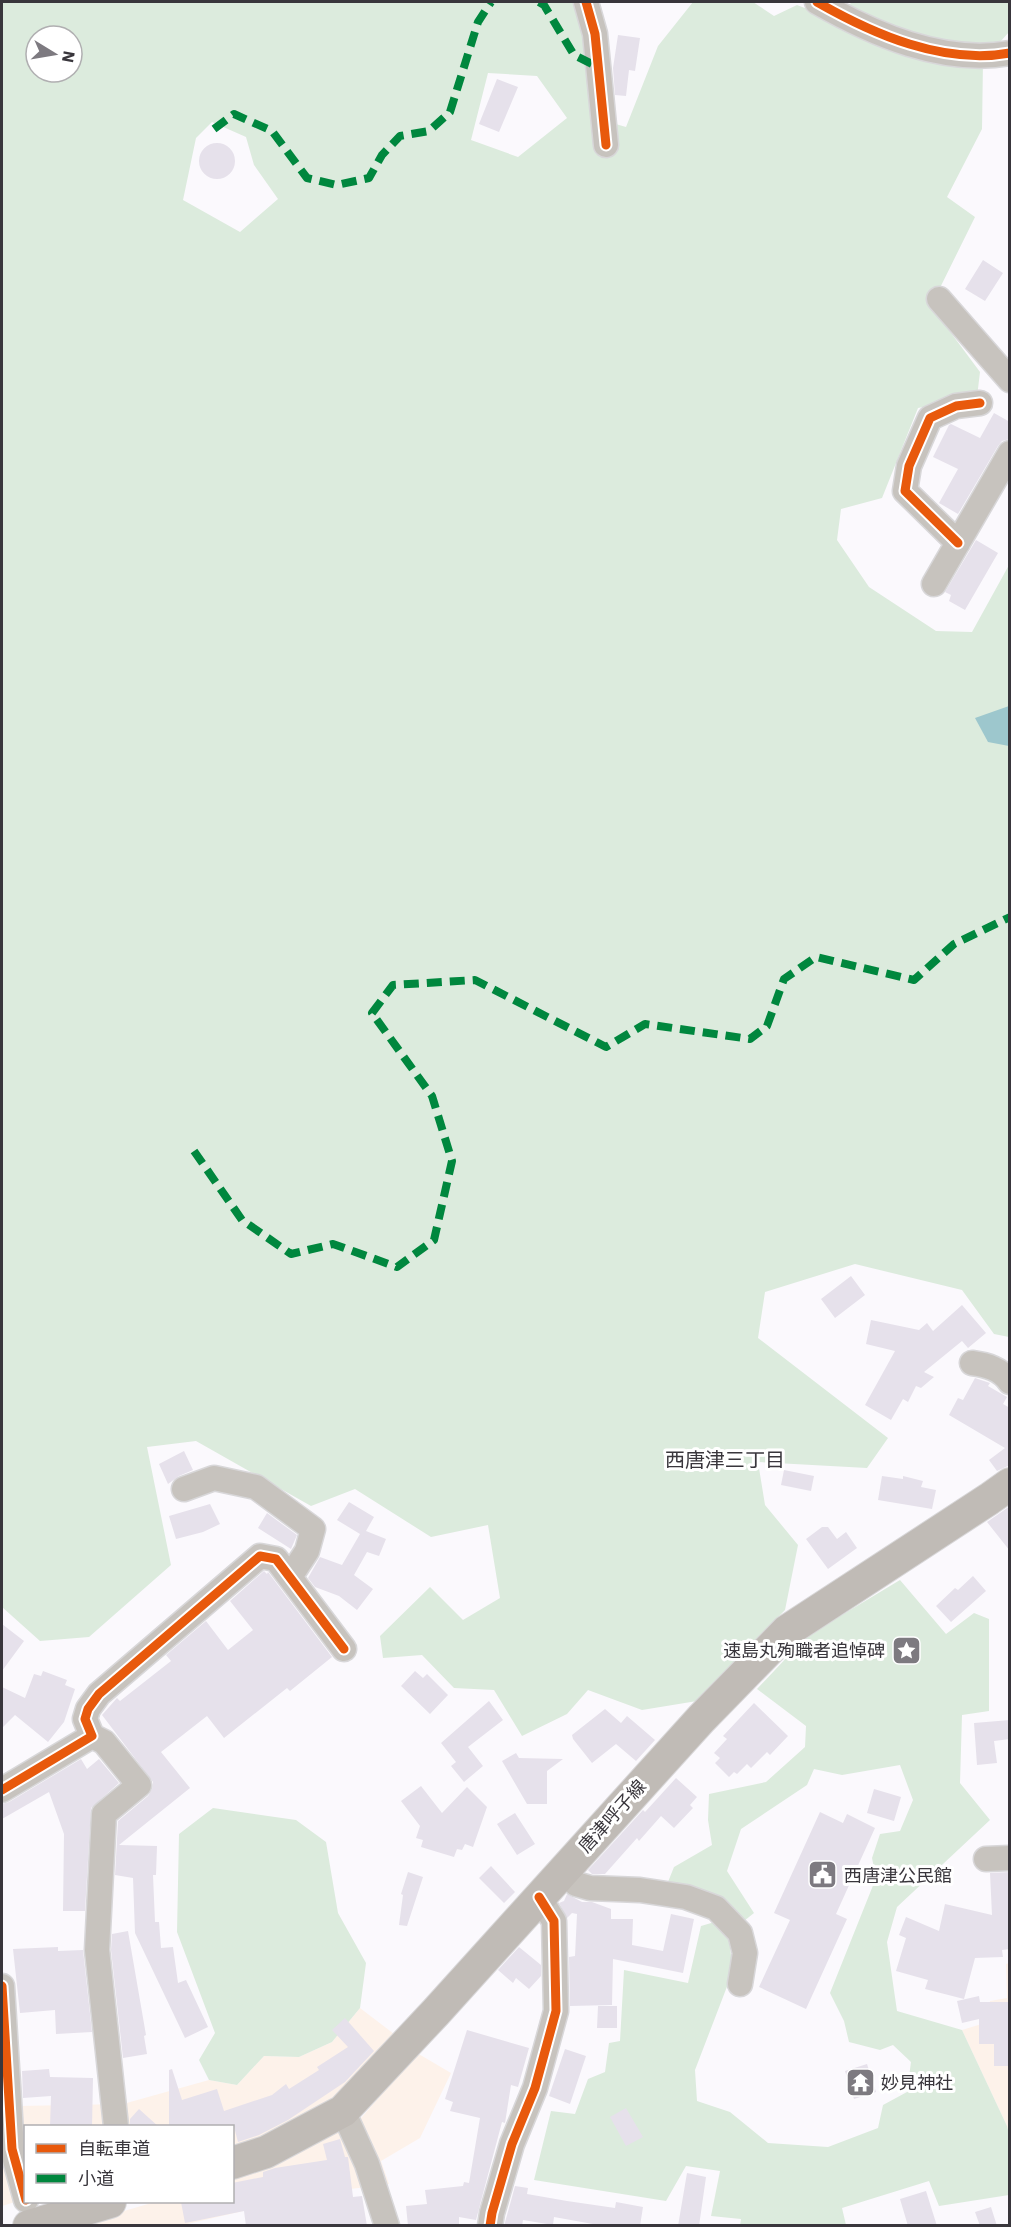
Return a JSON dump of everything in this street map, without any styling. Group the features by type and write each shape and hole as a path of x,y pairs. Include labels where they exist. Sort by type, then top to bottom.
{"main road":[{"name":"唐津呼子線","path":"234,2162 266,2152 343,2111 701,1719 787,1631 1010,1484"},
{"path":"28,2213 80,2218 108,2203"}],"street":[{"path":"586,2 595,34 606,145"},
{"path":"816,2 848,20 912,45 964,55 1010,53"},
{"path":"939,299 1008,374"},
{"path":"958,543 905,491 909,466 930,418 956,406 980,403"},
{"path":"934,584 1010,453"},
{"path":"972,1363 987,1365 1005,1375 1010,1382"},
{"path":"184,1489 214,1478 256,1486 313,1528 307,1551 290,1577"},
{"path":"116,2125 97,1950 101,1837 104,1814 139,1785 104,1742 92,1736 85,1719 88,1710 99,1694 260,1556 276,1559 344,1649"},
{"path":"2,1790 92,1736"},
{"path":"564,1869 576,1884 590,1888 640,1890 686,1897 716,1908 740,1933 745,1953 740,1984"},
{"path":"490,2226 512,2144 535,2088 556,2011 554,1922 539,1897"},
{"path":"2,1986 12,2149 24,2197"},
{"path":"343,2111 367,2164 387,2226"}],"shaded area":[{"path":"1009,1963 1009,2139 1007,2126 962,2030 988,2022 990,2001 1007,1998 1006,1964"},
{"path":"360,2008 398,2037 378,2060 321,2107 234,2150 234,2125 24,2125 24,2199 2,2206 2,2137 19,2106 123,2104 209,2080 237,2085 264,2056 299,2057 332,2042"},
{"path":"417,2053 451,2073 420,2138 381,2161 389,2184 289,2197 286,2201 183,2225 87,2226 86,2222 152,2203 234,2203 234,2178 287,2160 362,2117"}],"green space":[{"path":"2,2 575,2 585,29 598,119 626,127 658,46 693,2 753,2 774,16 797,5 828,17 853,2 1009,2 1009,32 983,61 982,129 947,197 975,217 931,306 980,372 977,397 918,408 882,498 841,509 837,540 869,587 936,631 972,632 1009,565 1009,1337 994,1334 962,1290 855,1264 765,1292 758,1338 888,1438 867,1468 758,1462 765,1505 798,1545 785,1610 697,1701 642,1710 588,1690 567,1714 522,1736 494,1690 454,1688 422,1655 383,1658 380,1636 430,1587 463,1620 500,1598 488,1525 431,1537 355,1489 311,1506 196,1441 147,1447 171,1565 89,1637 40,1641 2,1607","holes":["488,73 537,76 567,118 518,157 471,140","212,122 246,137 254,165 278,199 240,232 183,200 196,138"]},
{"path":"900,1580 946,1634 974,1613 989,1619 989,1711 962,1715 960,1783 990,1820 897,1907 887,1942 897,2011 962,2030 1007,2126 1010,2139 1009,2195 939,2206 929,2181 842,2208 846,2225 740,2226 741,2219 711,2216 720,2171 686,2166 666,2201 534,2180 551,2111 575,2114 588,2079 605,2072 609,2043 620,2041 624,1970 688,1983 701,1926 718,1921 729,1939 733,1971 695,2070 697,2101 730,2112 768,2143 828,2147 878,2128 883,2105 907,2092 911,2062 893,2045 880,2050 849,2042 844,2021 830,1993 876,1878 872,1858 880,1834 900,1831 913,1800 900,1765 842,1775 814,1769 807,1785 741,1829 727,1871 754,1913 744,1921 668,1882 674,1867 712,1845 708,1820 709,1794 766,1782 805,1747 806,1726 757,1689 807,1636"},
{"path":"213,1808 296,1820 326,1842 338,1913 366,1963 360,2008 332,2042 299,2057 264,2056 237,2085 209,2080 199,2060 215,2033 177,1932 179,1834"}],"water":[{"path":"1009,706 1009,746 988,742 975,718"}],"building":[{"path":"618,35 640,38 635,71 629,70 626,96 615,95 613,68"},
{"path":"497,79 518,87 499,132 479,124"},
{"path":"217,143 230,148 235,161 230,174 217,179 204,174 199,161 204,148"},
{"path":"983,260 1003,273 985,301 965,289"},
{"path":"994,413 1010,422 1010,439 1002,441 998,446 958,514 939,503 958,469 933,457 949,425 980,438"},
{"path":"976,540 998,553 965,610 949,601 951,595 945,592"},
{"path":"851,1276 865,1295 835,1318 821,1299"},
{"path":"962,1305 986,1333 968,1348 962,1341 924,1372 934,1377 921,1388 916,1386 908,1402 903,1399 891,1420 865,1405 895,1351 866,1344 871,1320 919,1330 927,1323 933,1331"},
{"path":"975,1378 990,1383 988,1386 1007,1397 1003,1404 1010,1408 1010,1465 997,1471 989,1460 1005,1448 949,1415 958,1398 963,1400"},
{"path":"184,1451 193,1470 168,1484 159,1464"},
{"path":"784,1470 814,1476 811,1491 781,1485"},
{"path":"882,1476 903,1479 903,1476 923,1481 921,1487 936,1490 932,1509 878,1500"},
{"path":"349,1502 374,1517 366,1531 386,1539 379,1556 367,1552 354,1575 373,1589 357,1610 339,1596 315,1587 308,1578 320,1557 342,1565 360,1534 337,1520"},
{"path":"210,1504 220,1524 203,1532 176,1539 169,1516"},
{"path":"1010,1506 1010,1551 987,1522"},
{"path":"267,1513 297,1535 291,1549 258,1528"},
{"path":"822,1527 828,1527 837,1539 846,1532 857,1548 828,1569 806,1539"},
{"path":"264,1571 267,1574 268,1572 332,1657 290,1691 287,1688 224,1738 207,1716 161,1752 190,1788 119,1845 157,1846 156,1875 153,1875 155,1922 159,1922 161,1948 173,1947 178,1983 186,1980 208,2027 185,2038 135,1933 133,1878 115,1875 118,1821 148,1796 153,1782 102,1715 117,1698 120,1701 171,1661 166,1655 206,1621 228,1650 253,1630 230,1601"},
{"path":"973,1576 986,1591 951,1622 936,1606 955,1588 958,1590"},
{"path":"2,1624 24,1641 2,1671"},
{"path":"43,1671 67,1680 65,1685 75,1689 64,1722 48,1742 15,1715 2,1728 2,1687 25,1698 34,1674 41,1676"},
{"path":"415,1671 423,1678 427,1674 448,1695 430,1714 401,1686"},
{"path":"489,1701 503,1720 468,1747 483,1766 464,1782 451,1766 456,1762 441,1743"},
{"path":"754,1703 788,1736 770,1755 767,1752 751,1768 747,1764 737,1774 734,1772 729,1777 715,1763 720,1758 714,1753 727,1739 723,1736"},
{"path":"605,1709 621,1723 627,1716 655,1740 636,1761 616,1744 592,1763 573,1739 572,1735"},
{"path":"1010,1720 1010,1739 994,1741 997,1763 977,1765 974,1723"},
{"path":"516,1753 519,1758 563,1759 547,1771 547,1804 527,1804 502,1761"},
{"path":"81,1759 87,1769 99,1759 119,1783 91,1808 85,1911 63,1911 64,1834 49,1792 2,1819 2,1804"},
{"path":"676,1778 697,1797 690,1805 693,1808 674,1828 661,1816 639,1841 637,1838 605,1874 592,1874 588,1870"},
{"path":"421,1786 442,1813 467,1787 487,1807 473,1847 465,1844 462,1850 457,1849 454,1857 421,1847 423,1840 416,1838 420,1826 401,1801"},
{"path":"874,1789 901,1797 894,1821 867,1813"},
{"name":"西唐津公民館","path":"820,1812 843,1823 847,1814 875,1828 836,1914 847,1919 806,2009 759,1987 790,1920 774,1913"},
{"path":"515,1813 535,1844 517,1855 497,1824"},
{"path":"491,1866 515,1892 504,1903 479,1878"},
{"path":"408,1872 423,1877 407,1926 399,1925 403,1895 401,1894"},
{"path":"1010,1872 1010,1949 1002,1950 1003,1957 975,1958 964,1999 925,1989 928,1980 896,1971 906,1938 899,1935 906,1917 939,1931 945,1904 992,1915 990,1873"},
{"path":"567,1894 582,1902 592,1902 611,1909 611,1919 633,1919 632,1945 663,1951 671,1914 694,1919 683,1973 613,1959 612,2005 570,2006 569,1957 575,1956 577,1914 572,1913 567,1918 559,1903 564,1901"},
{"path":"128,1931 146,2035 144,2036 147,2054 123,2058 111,1950 112,1934"},
{"path":"58,1947 58,1951 83,1950 92,2032 56,2034 55,2010 20,2013 13,1949"},
{"path":"519,1947 541,1965 541,1976 529,1989 516,1978 513,1983 498,1970"},
{"path":"979,1996 980,2002 1010,2002 1010,2066 994,2066 994,2044 979,2044 979,2019 962,2023 957,2001"},
{"path":"598,2006 617,2006 617,2028 597,2028"},
{"path":"345,2018 374,2051 345,2082 288,2120 259,2135 238,2142 234,2125 169,2125 169,2070 172,2069 182,2100 217,2089 224,2111 272,2095 286,2084 289,2089 319,2070 317,2067 348,2047 332,2030"},
{"path":"467,2030 529,2048 518,2087 511,2085 505,2123 502,2122 476,2220 459,2217 459,2226 408,2226 406,2206 427,2204 425,2190 463,2186 464,2182 469,2183 480,2118 450,2111 453,2102 445,2099"},
{"path":"565,2049 586,2056 570,2104 549,2096"},
{"name":"妙見神社","path":"867,2064 876,2092 854,2099 845,2071"},
{"path":"49,2069 50,2077 93,2078 92,2125 50,2125 51,2096 23,2098 22,2071"},
{"path":"626,2108 643,2137 626,2146 610,2117"},
{"path":"139,2109 157,2125 130,2125 130,2119"},
{"path":"340,2139 345,2157 348,2157 353,2197 362,2196 367,2226 246,2226 244,2211 185,2223 181,2203 234,2203 234,2183 263,2177 263,2172 275,2168 327,2160 323,2144"},
{"path":"687,2173 706,2177 699,2226 678,2226"},
{"path":"515,2186 528,2188 527,2194 567,2201 615,2208 616,2202 643,2207 640,2226 604,2226 554,2217 553,2225 523,2220 522,2226 504,2226"},
{"path":"926,2191 937,2226 908,2226 900,2199"},
{"path":"991,2207 997,2226 980,2226 975,2212"}],"marked path":[{"path":"214,129 234,114 272,131 307,178 337,185 369,178 382,155 400,136 429,131 450,112 478,22 491,2"},
{"path":"539,2 544,5 574,55 598,67"},
{"path":"194,1151 242,1220 291,1254 333,1244 397,1267 434,1240 452,1161 432,1096 372,1013 393,985 475,980 606,1047 645,1024 750,1039 767,1026 784,979 816,957 914,980 954,944 1010,917"}],"cycle path":[{"path":"586,2 595,34 606,145"},
{"path":"817,2 861,25 934,51 985,56 1010,53"},
{"path":"958,543 905,491 909,466 930,418 956,406 980,403"},
{"path":"2,1790 92,1736 85,1719 88,1709 99,1694 260,1556 276,1559 344,1649"},
{"path":"490,2226 512,2144 535,2088 556,2011 554,1921 539,1897"},
{"path":"2,1986 12,2149 24,2193"}],"place":[{"name":"速島丸殉職者追悼碑","path":"906,1650"},
{"name":"西唐津公民館","path":"823,1875"},
{"name":"妙見神社","path":"860,2082"}],"district":[{"name":"西唐津三丁目","path":"725,1459"}]}
